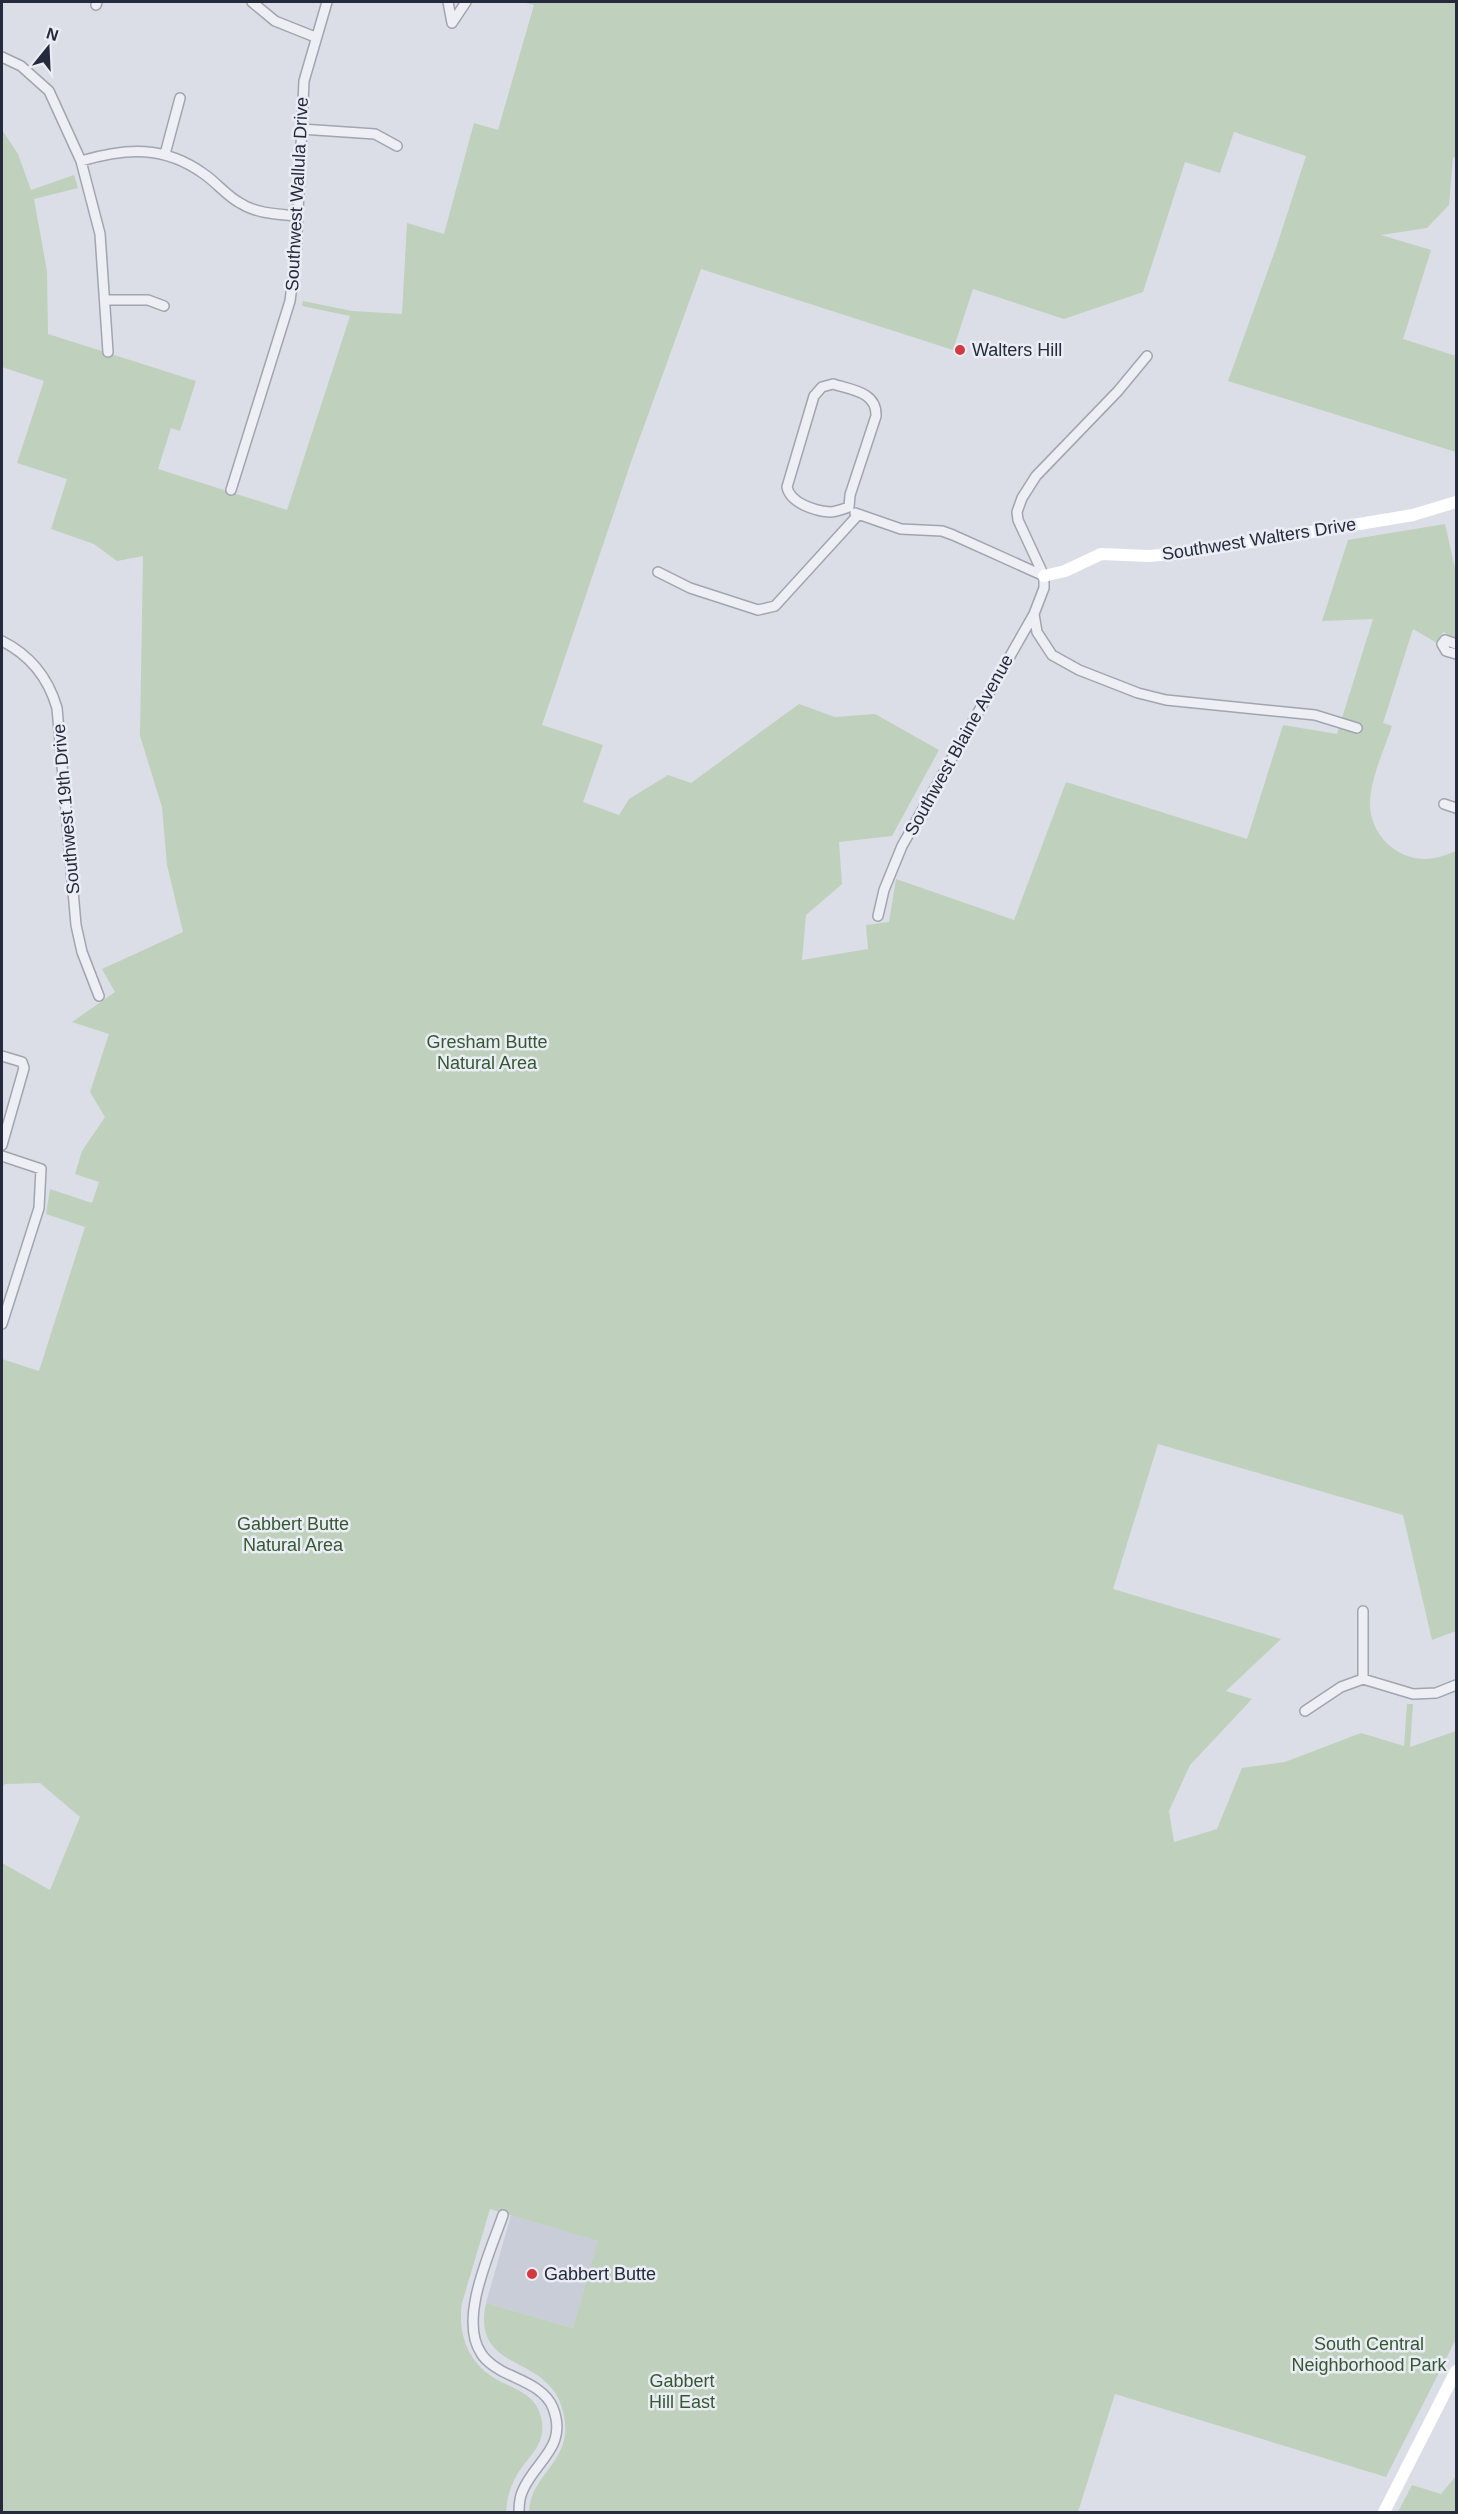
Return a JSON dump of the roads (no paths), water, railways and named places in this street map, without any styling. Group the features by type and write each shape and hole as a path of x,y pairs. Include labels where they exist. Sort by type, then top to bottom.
{"street":[{"path":"252,2 268,17 280,24 315,37"},
{"name":"Southwest Wallula Drive","path":"231,489 288,314 298,216 304,81 327,2"},
{"path":"448,2 452,23 466,2"},
{"path":"2,57 21,66 49,91 81,160 100,234 108,352"},
{"path":"165,154 180,98"},
{"path":"301,129 375,134 397,146"},
{"path":"81,160 119,151 165,154 196,168 239,203 266,213 298,216"},
{"path":"105,300 148,300 164,306"},
{"path":"1044,576 1018,520 1017,512 1022,498 1036,476 1118,391 1147,356"},
{"path":"833,384 865,394 871,398 876,408 876,416 850,495 849,507 827,512 795,501 788,495 787,488 814,396 822,387 833,384"},
{"name":"Southwest Walters Drive","path":"1044,576 1065,571 1101,554 1149,556 1185,553 1413,515 1456,503"},
{"path":"849,507 858,515 901,529 942,531 1044,576"},
{"path":"658,572 690,588 758,610 768,609 775,606 858,515"},
{"name":"Southwest Blaine Avenue","path":"878,916 891,870 911,828 1034,614 1044,588 1044,576"},
{"path":"1034,614 1041,641 1052,655 1079,670 1138,693 1166,700 1315,715 1357,728"},
{"path":"1456,644 1445,640 1442,644 1446,651 1456,654"},
{"name":"Southwest 19th Drive","path":"2,641 23,654 39,670 50,688 57,708 76,926 82,952 99,996"},
{"path":"1444,804 1456,808"},
{"path":"2,1056 22,1062 24,1068 22,1083 2,1145"},
{"path":"2,1156 41,1169 39,1208 2,1324"},
{"path":"1363,1611 1363,1680"},
{"path":"1305,1711 1341,1687 1363,1680 1413,1694 1436,1693 1456,1685"},
{"path":"503,2216 475,2300 473,2315 477,2343 481,2353 497,2368 533,2386 543,2395 553,2407 556,2436 550,2452 523,2490 519,2512"},
{"path":"1384,2512 1456,2371"}],"place":[{"name":"Walters Hill","path":"960,350"},
{"name":"Gabbert Butte","path":"532,2274"}],"park label":[{"name":"Gresham Butte Natural Area","path":"487,1052"},
{"name":"Gabbert Butte Natural Area","path":"293,1534"},
{"name":"South Central Neighborhood Park","path":"1369,2354"},
{"name":"Gabbert Hill East","path":"682,2391"}]}
